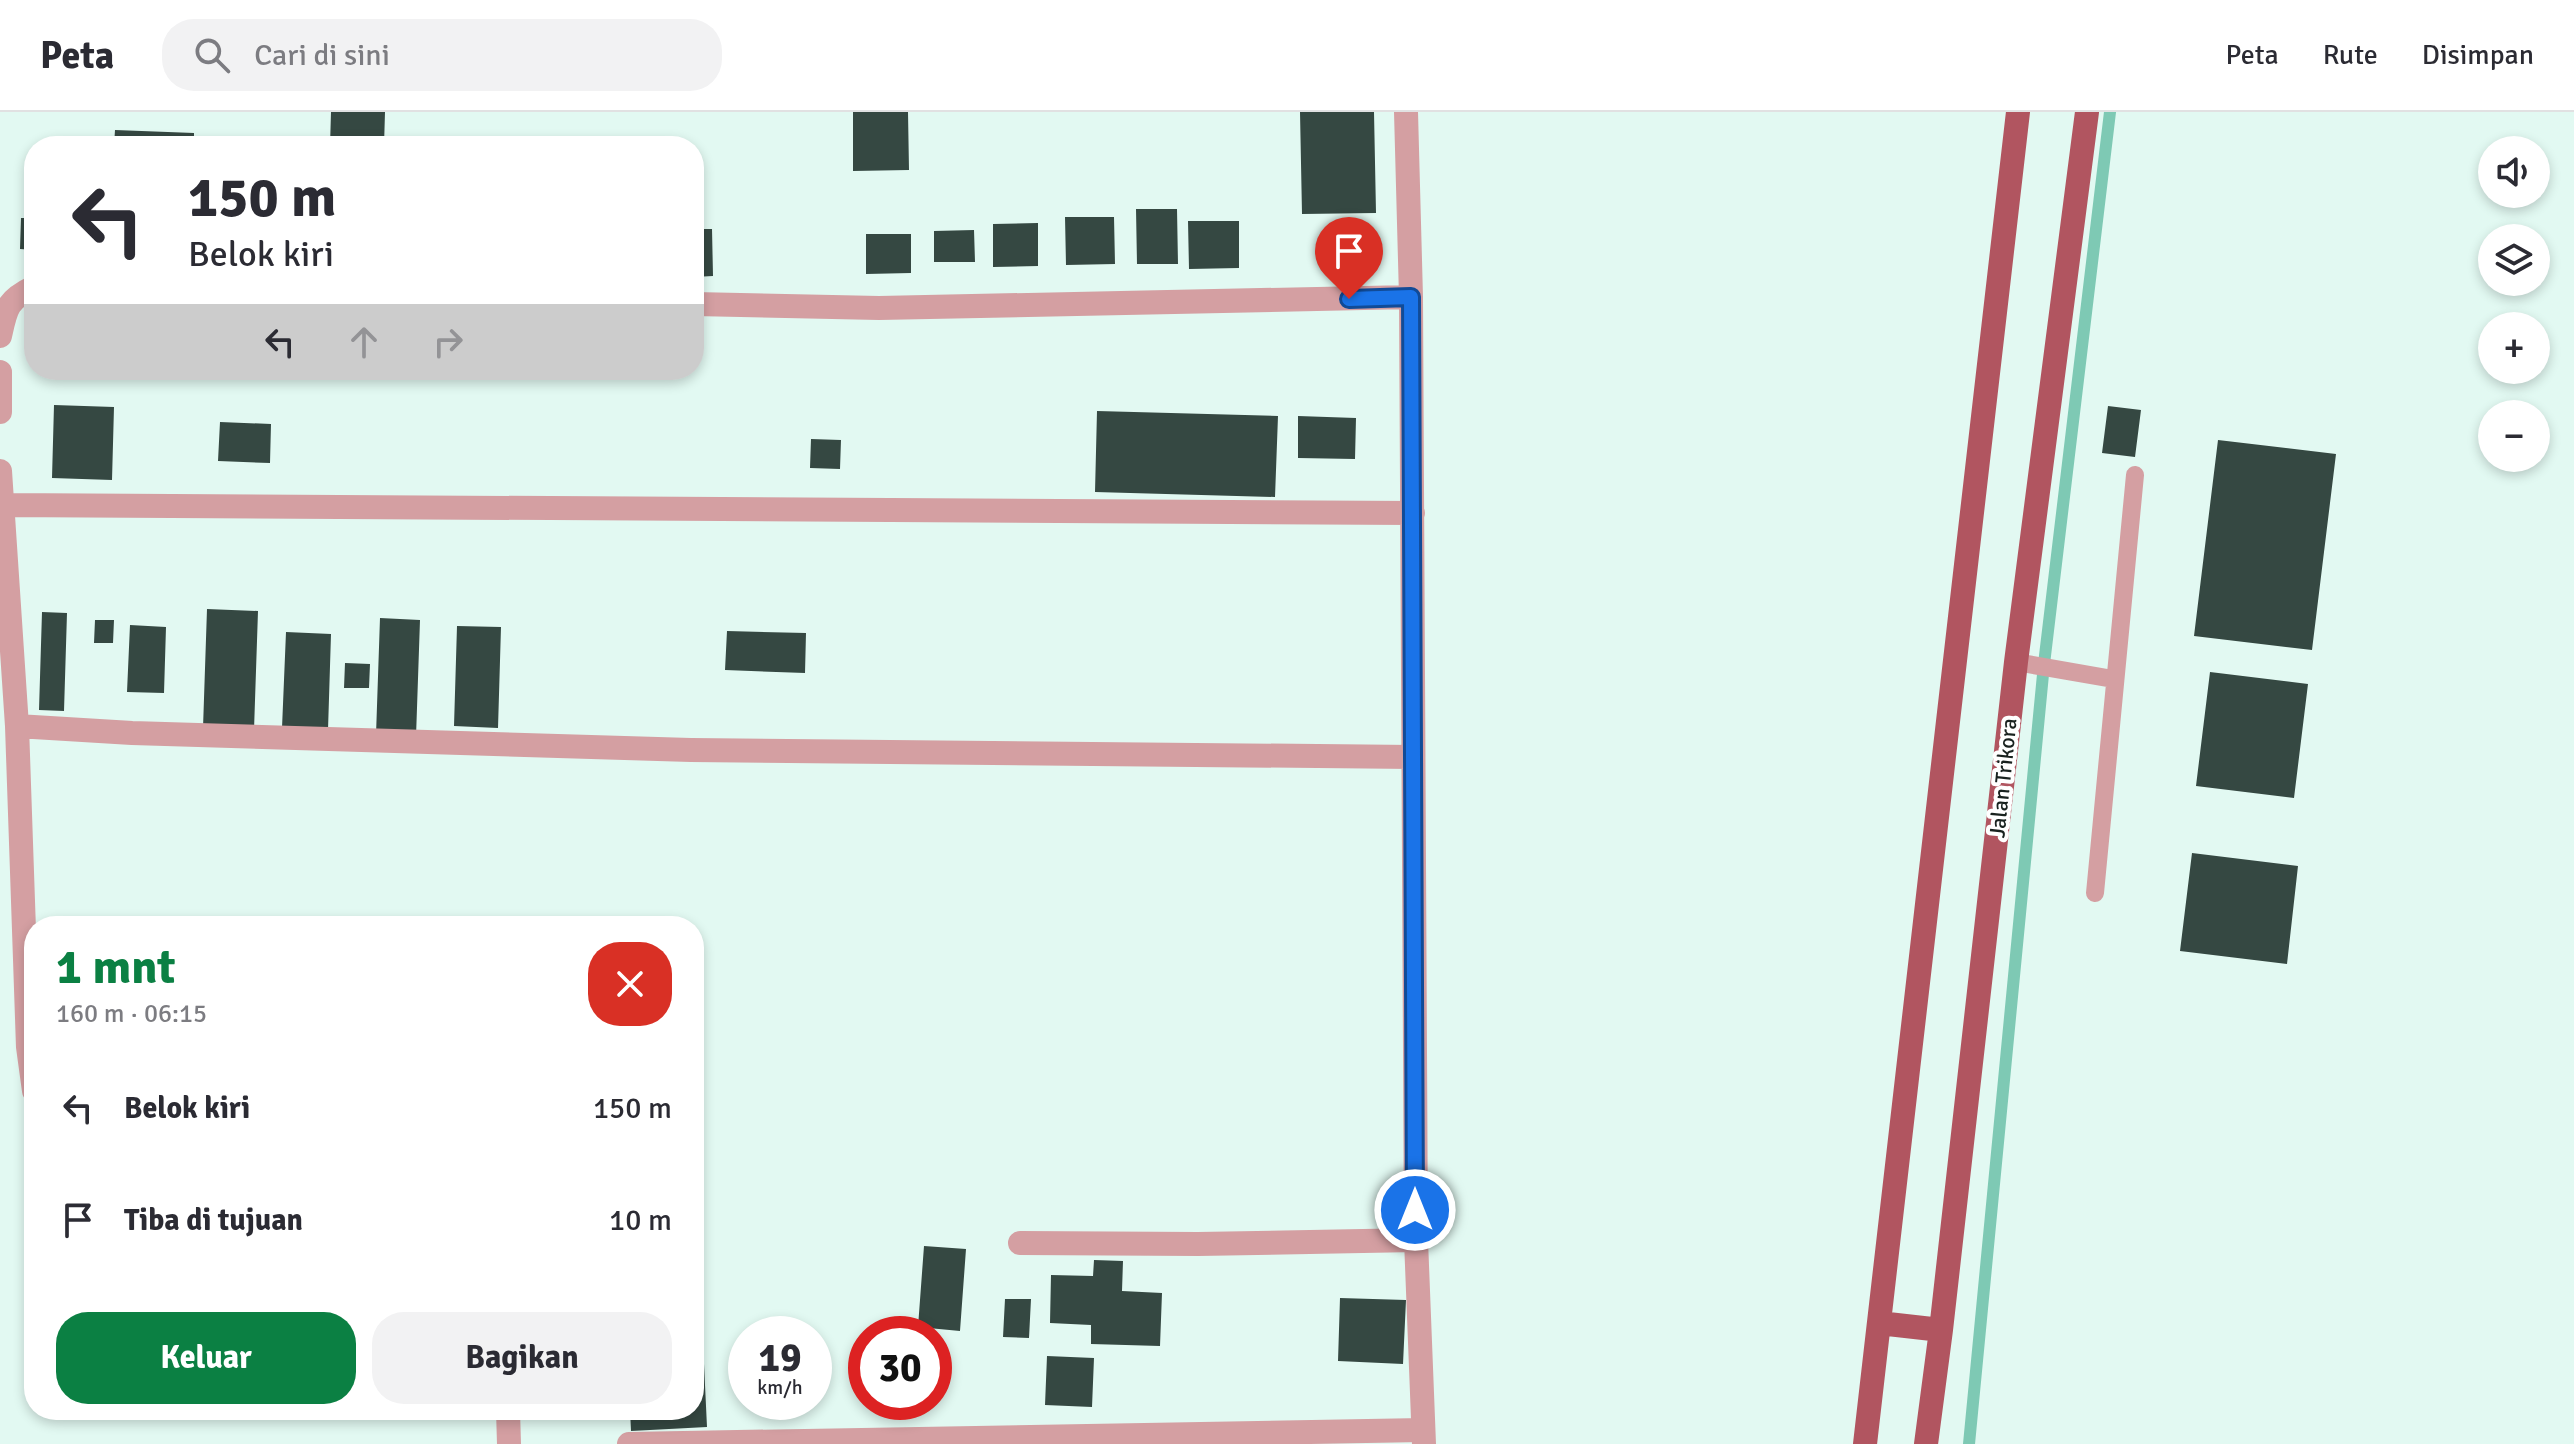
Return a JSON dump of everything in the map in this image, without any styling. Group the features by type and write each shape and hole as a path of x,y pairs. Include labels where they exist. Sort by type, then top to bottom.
{"main road":[{"path":"1865,1444 2018,112"},
{"name":"Jalan Trikora","path":"1926,1444 2016,662 2087,112"},
{"path":"1879,1323 1941,1330"}],"street":[{"path":"629,1444 1424,1437 1416,1240 1413,513 1406,112"},
{"path":"0,336 6,307 24,292"},
{"path":"704,304 879,308 1411,297"},
{"path":"0,372 0,412"},
{"path":"0,471 17,726 24,930"},
{"path":"3,505 1413,513"},
{"path":"17,726 132,733 691,750 1413,757"},
{"path":"1020,1243 1416,1240"},
{"path":"508,1420 509,1444"}],"lane":[{"path":"2095,893 2113,679 2135,475"},
{"path":"2016,662 2113,679"}],"building":[{"path":"331,112 385,112 384,136 330,136"},
{"path":"853,112 908,112 909,170 853,171"},
{"path":"1300,112 1374,112 1376,213 1302,214"},
{"path":"115,130 194,133 194,136 115,136"},
{"path":"1136,209 1177,209 1178,264 1137,264"},
{"path":"1065,217 1114,217 1115,264 1066,265"},
{"path":"21,218 24,218 24,249 20,249"},
{"path":"1188,221 1239,221 1239,268 1189,269"},
{"path":"1038,223 1038,266 993,267 993,224"},
{"path":"704,229 712,229 713,276 704,276"},
{"path":"974,230 975,262 934,262 934,231"},
{"path":"866,234 911,234 911,273 866,274"},
{"path":"54,405 114,407 112,480 52,478"},
{"path":"2108,406 2141,410 2135,457 2102,453"},
{"path":"1097,411 1278,416 1275,497 1095,492"},
{"path":"1298,416 1356,418 1355,459 1298,458"},
{"path":"220,422 271,424 270,463 218,461"},
{"path":"811,439 841,440 840,469 810,468"},
{"path":"2218,440 2336,454 2312,650 2194,636"},
{"path":"207,609 258,611 254,730 203,728"},
{"path":"42,612 67,613 64,711 39,710"},
{"path":"380,618 420,620 416,737 376,735"},
{"path":"95,620 114,620 113,643 94,643"},
{"path":"130,625 166,627 164,693 127,692"},
{"path":"457,626 501,627 498,728 454,726"},
{"path":"727,631 806,633 805,673 725,670"},
{"path":"286,632 331,634 328,730 282,728"},
{"path":"345,663 370,664 369,688 344,688"},
{"path":"2210,672 2308,684 2294,798 2196,786"},
{"path":"2192,853 2298,866 2287,964 2180,951"},
{"path":"924,1246 966,1249 960,1331 952,1330 952,1316 919,1316"},
{"path":"1094,1260 1123,1261 1122,1291 1162,1293 1160,1346 1091,1344 1091,1325 1050,1323 1051,1275 1093,1276"},
{"path":"1340,1298 1406,1300 1403,1364 1338,1361"},
{"path":"1005,1299 1031,1299 1029,1338 1003,1337"},
{"path":"1047,1356 1094,1358 1092,1407 1045,1405"},
{"path":"704,1364 707,1427 631,1431 630,1420 704,1420"}],"waterway":[{"path":"1969,1444 2044,664 2110,112"}],"route":[{"path":"1349,299 1411,297 1415,1210"}]}
